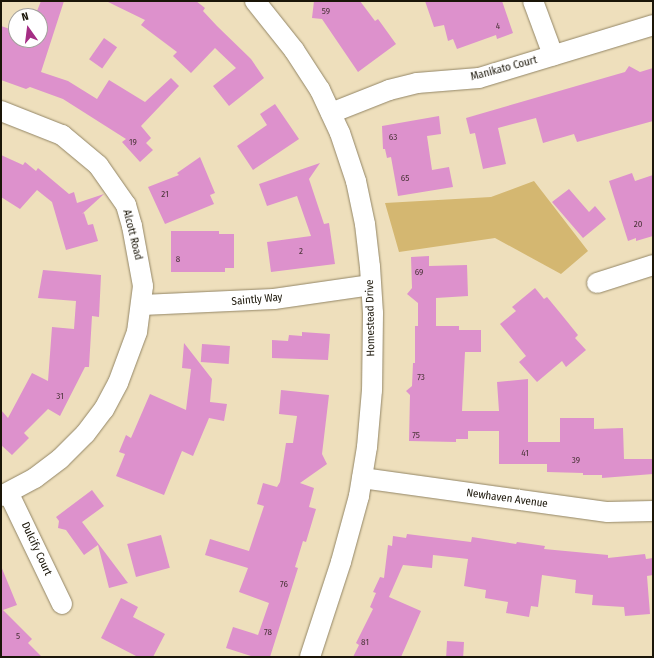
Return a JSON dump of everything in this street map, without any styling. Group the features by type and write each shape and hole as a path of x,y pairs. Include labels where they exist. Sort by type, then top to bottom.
{"street":[{"name":"Homestead Drive","path":"255,1 294,50 331,114 340,133 356,181 365,224 371,284 372,390 362,478 341,562 310,657"},
{"path":"533,1 553,55"},
{"name":"Manikato Court","path":"331,114 389,90 417,83 479,78 653,25"},
{"name":"Alcott Road","path":"1,111 62,135 98,165 114,185 126,205 132,226 143,286 142,305 129,355 104,409 85,434 60,459 5,495"},
{"path":"597,283 653,265"},
{"name":"Saintly Way","path":"142,305 274,299 371,284"},
{"name":"Newhaven Avenue","path":"362,478 608,512 653,511"},
{"name":"Dulcify Court","path":"5,495 62,604"}],"shaded area":[{"path":"534,181 588,251 561,274 495,238 399,252 385,203 491,197"}],"building":[{"path":"41,1 64,1 41,72 68,81 97,99 109,80 145,102 171,78 179,86 141,126 151,138 146,143 153,150 140,162 122,142 126,139 63,99 30,87 26,89 1,80 1,26 8,28 8,48 48,48 48,8 38,8"},
{"path":"106,1 196,1 205,8 203,11 217,26 251,59 264,78 229,106 213,86 236,68 215,48 191,73 173,56 177,52 141,25 145,20"},
{"path":"314,1 360,1 375,21 378,19 396,44 358,72 322,19 312,18"},
{"path":"425,1 502,1 513,33 497,39 496,35 457,49 453,39 448,41 444,25 434,27"},
{"path":"104,38 117,47 102,68 89,59"},
{"path":"629,66 640,72 653,68 653,121 577,142 574,134 543,143 536,118 498,128 506,164 483,169 475,133 470,134 466,118 625,72"},
{"path":"275,104 299,139 253,170 237,146 267,125 260,114"},
{"path":"439,116 441,134 427,136 432,170 449,167 453,187 398,196 391,157 387,158 385,149 383,149 382,126"},
{"path":"1,155 23,165 25,162 36,171 38,168 69,194 74,192 77,203 104,194 82,214 84,213 88,225 93,224 98,241 66,250 52,202 37,190 20,209 1,197"},
{"path":"200,157 215,193 210,195 214,204 165,224 148,187 179,175 177,173"},
{"path":"320,163 309,179 324,224 329,223 335,264 271,272 267,242 311,236 297,196 267,206 259,184"},
{"path":"632,173 635,181 653,175 653,236 636,241 636,238 628,241 609,181"},
{"path":"569,189 589,212 595,206 606,219 583,238 552,202"},
{"path":"171,231 219,231 219,234 234,234 234,268 225,268 225,272 171,272"},
{"path":"429,256 429,266 467,265 468,296 436,298 436,326 459,326 459,330 481,330 481,352 465,352 462,411 499,411 497,382 528,379 528,442 560,442 560,418 594,418 594,429 623,428 624,459 653,459 653,474 602,478 602,475 547,472 547,464 499,464 499,431 468,431 468,439 456,439 456,442 409,441 410,395 406,391 412,386 413,363 415,363 415,326 418,326 418,303 407,294 412,288 411,257"},
{"path":"43,270 101,275 99,317 92,316 89,367 85,367 60,416 48,409 24,433 29,438 12,455 1,445 1,410 8,418 32,373 48,381 52,327 74,329 76,301 38,298"},
{"path":"535,288 544,299 547,297 561,314 578,335 575,338 586,350 566,367 562,361 537,382 519,362 526,356 500,324 516,311 512,307"},
{"path":"302,332 330,334 328,360 272,358 272,340 288,341 289,335 302,336"},
{"path":"184,343 212,379 210,402 227,404 224,421 209,418 193,456 182,451 164,495 116,476 125,454 119,452 126,435 131,438 150,394 186,410 191,369 182,368"},
{"path":"202,344 230,346 229,364 201,362"},
{"path":"281,390 329,395 322,454 327,464 300,483 314,488 309,507 316,509 306,542 303,541 295,567 298,568 270,657 254,657 226,648 233,627 258,635 269,603 239,592 248,568 205,555 210,539 249,551 264,506 257,504 263,483 277,487 280,482 286,443 293,443 297,416 279,414"},
{"path":"92,490 104,506 82,522 128,583 109,588 98,545 84,555 66,530 58,528 59,521 56,517"},
{"path":"407,534 471,542 472,537 516,544 517,542 545,546 544,549 608,555 608,558 645,554 646,559 653,558 653,575 647,576 650,614 625,616 624,607 592,605 593,595 575,593 576,580 542,575 538,607 531,606 529,617 506,613 508,602 485,598 486,590 464,586 468,559 433,555 432,568 403,565 389,597 421,611 401,657 353,657 359,645 356,643 373,609 370,607 376,593 373,592 380,577 384,578 388,545 392,546 393,536 406,538"},
{"path":"161,535 170,568 136,577 127,544"},
{"path":"1,566 17,605 3,610 32,639 28,643 42,657 1,657"},
{"path":"121,598 138,607 133,617 165,634 153,657 138,657 101,638"},
{"path":"447,641 464,642 463,657 446,657"}]}
